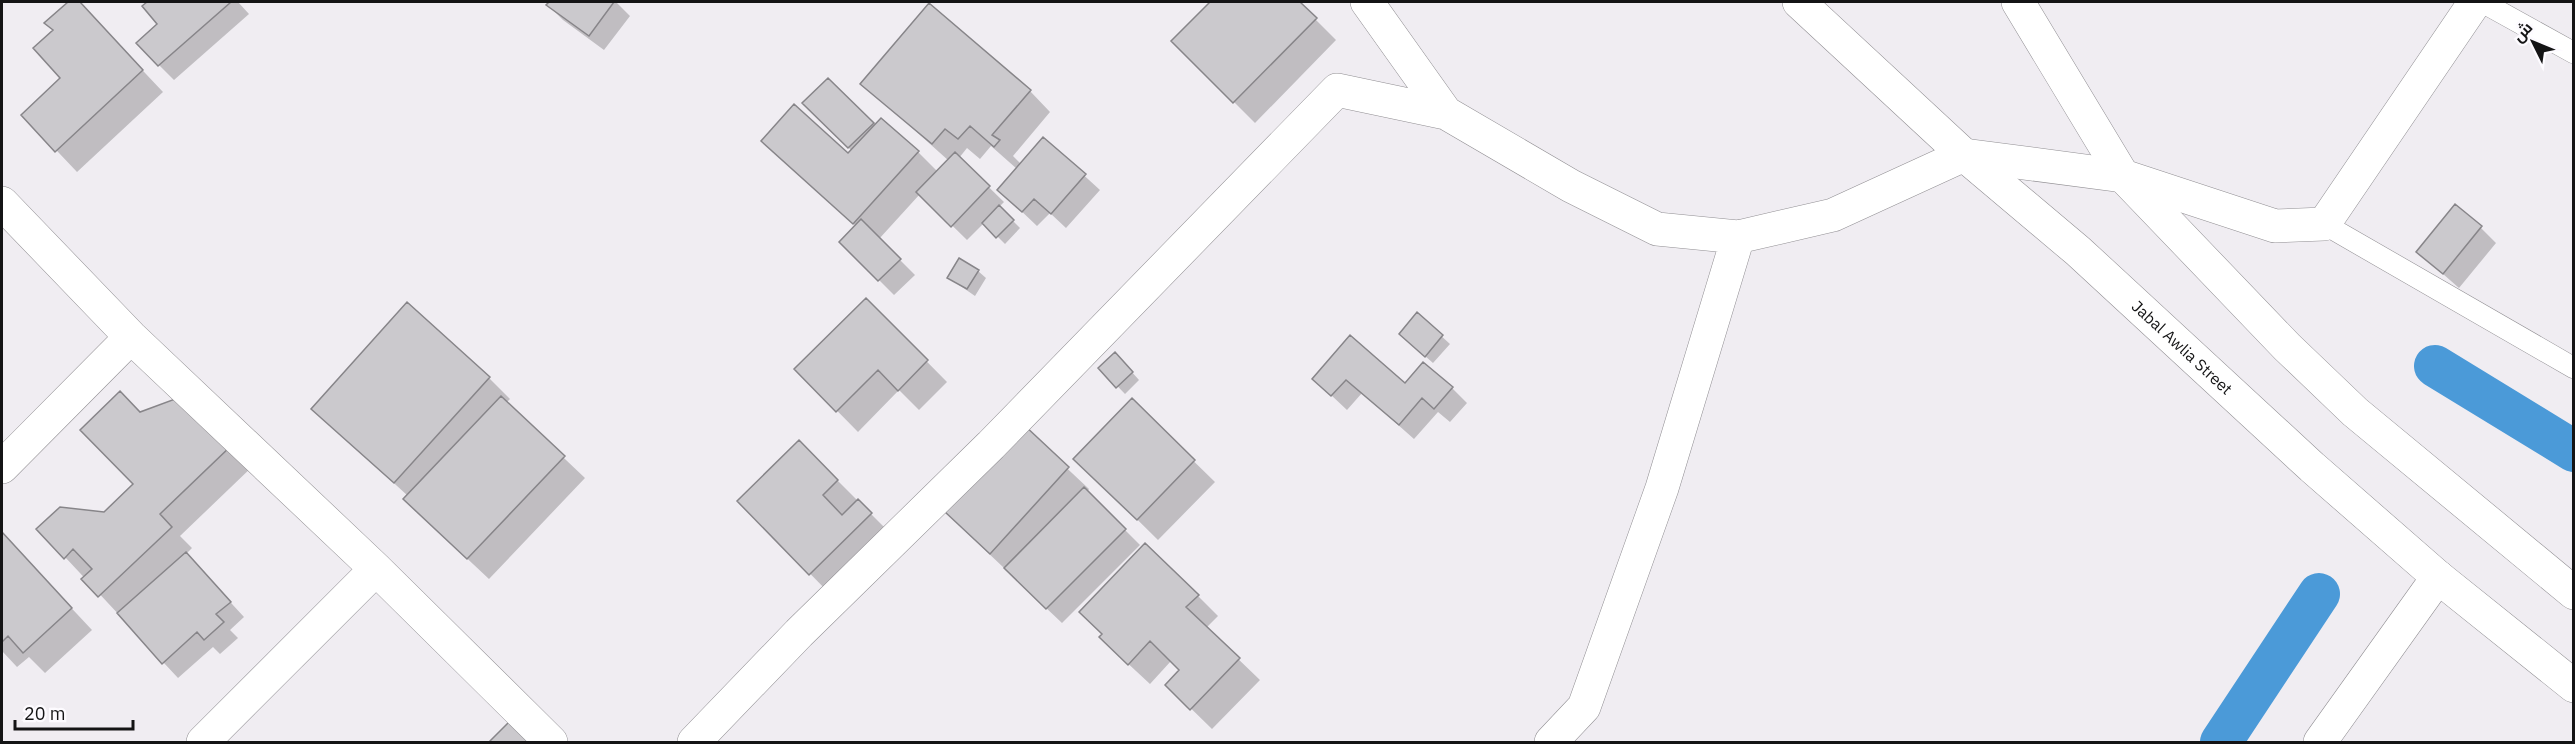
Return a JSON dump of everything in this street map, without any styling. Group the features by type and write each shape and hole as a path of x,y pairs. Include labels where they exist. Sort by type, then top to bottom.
{"main road":[{"path":"1366,2 1446,113"},
{"name":"Jabal Awlia Street","path":"1799,2 1964,154 2078,251 2212,378 2438,577 2574,686"},
{"path":"2018,2 2123,176 2288,347 2355,412 2574,593"},
{"path":"694,742 799,633 991,445 1337,90 1446,113 1571,186 1657,229 1738,237 1833,215 1964,154 2123,176 2268,225 2324,224 2475,2"},
{"path":"2,203 132,337 376,569 551,742"},
{"path":"1551,742 1584,706 1662,488 1738,237"},
{"path":"2,467 132,337"},
{"path":"203,742 376,569"},
{"path":"2320,742 2438,577"}],"lane":[{"path":"2482,2 2574,53"},
{"path":"2324,224 2574,368"}],"building":[{"path":"68,2 80,2 143,70 55,152 21,115 60,78 33,48 53,30 44,23"},
{"path":"147,2 231,2 158,66 136,43 157,24 142,6"},
{"path":"549,2 614,2 589,36 546,5"},
{"path":"1210,2 1300,2 1317,18 1233,103 1171,41"},
{"path":"929,3 1031,90 992,135 1000,140 994,147 970,126 958,139 945,129 932,144 860,84"},
{"path":"828,78 874,123 848,148 802,103"},
{"path":"794,104 848,153 881,118 919,151 853,224 761,141"},
{"path":"1043,137 1086,174 1051,214 1034,199 1022,212 997,190"},
{"path":"955,152 990,186 951,227 916,192"},
{"path":"2455,204 2482,226 2443,274 2416,252"},
{"path":"999,205 1014,220 996,238 982,223"},
{"path":"861,219 901,259 878,281 839,242"},
{"path":"959,258 979,270 967,289 947,278"},
{"path":"866,298 928,360 898,391 878,370 836,412 794,369"},
{"path":"407,302 490,377 394,483 311,409"},
{"path":"1417,312 1443,335 1425,357 1399,334"},
{"path":"1350,335 1405,383 1423,362 1453,387 1434,409 1422,398 1399,425 1346,380 1331,396 1312,379"},
{"path":"1115,352 1133,372 1116,388 1098,368"},
{"path":"120,391 140,412 175,399 234,443 160,514 172,527 98,597 81,579 92,569 73,549 64,559 36,529 60,507 104,512 133,484 80,430"},
{"path":"501,396 565,456 467,559 403,499"},
{"path":"1132,398 1195,460 1137,520 1073,459"},
{"path":"1023,424 1069,467 990,554 944,511"},
{"path":"799,440 838,480 823,495 842,515 858,499 872,513 809,575 737,501"},
{"path":"1084,487 1126,529 1046,609 1004,568"},
{"path":"2,532 72,608 23,653 8,636 2,642"},
{"path":"1145,543 1199,595 1186,607 1240,658 1190,710 1165,685 1179,670 1150,641 1128,665 1099,637 1102,634 1079,612"},
{"path":"186,552 231,602 216,614 224,622 204,640 197,632 162,664 117,613"},
{"path":"515,716 543,742 489,742"}],"waterway":[{"path":"2435,366 2574,451"},
{"path":"2221,742 2319,594"}]}
